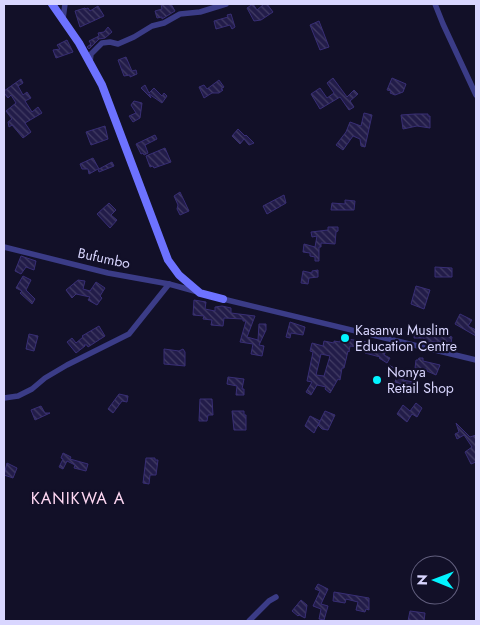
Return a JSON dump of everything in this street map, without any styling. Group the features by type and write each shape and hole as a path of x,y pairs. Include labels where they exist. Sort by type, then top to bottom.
{"street":[{"path":"52,4 79,43 102,85 168,260 179,275 200,293 476,360"},
{"path":"63,19 65,4"},
{"path":"90,64 91,54 102,43 118,44 152,26 164,24 180,14 200,12 226,4"},
{"path":"435,4 476,95"},
{"name":"Bufumbo","path":"4,247 108,273 168,284 200,293"},
{"path":"4,398 18,396 32,389 45,378 67,365 129,334 168,284"},
{"path":"250,621 269,601 276,597"}],"building":[{"path":"161,4 171,4 175,11 162,19 162,17 157,18 155,11 162,9"},
{"path":"253,4 257,10 264,4 267,4 273,12 261,20 254,21 247,8"},
{"path":"98,6 104,16 80,27 75,11 88,8 90,11"},
{"path":"231,14 235,27 232,29 230,25 216,29 214,21 228,17 227,15"},
{"path":"319,21 329,47 320,50 310,25"},
{"path":"108,27 112,32 105,38 99,39 89,49 87,47 91,44 89,41 99,36 98,33 104,32"},
{"path":"67,40 73,52 56,58 53,50 60,49 57,45"},
{"path":"126,57 132,71 136,70 137,74 130,77 130,75 124,76 118,60"},
{"path":"333,78 347,97 354,90 358,94 350,101 354,107 349,110 340,97 320,109 311,94 320,88 327,98 334,93 327,83"},
{"path":"392,78 406,84 403,92 395,95 387,90"},
{"path":"21,79 23,83 18,86 23,95 27,92 31,98 25,101 32,112 38,107 42,113 25,123 31,132 23,138 12,125 9,127 8,122 12,119 6,111 16,103 11,95 8,98 4,93 4,91"},
{"path":"219,80 224,87 221,89 223,90 219,93 212,93 204,98 199,87 204,85 207,89"},
{"path":"145,85 149,93 154,88 162,96 164,93 167,96 162,103 149,94 151,98 141,88"},
{"path":"134,101 142,103 140,118 133,122 129,116 136,113 131,105"},
{"path":"364,113 372,115 365,147 361,146 360,139 353,136 343,150 336,145 346,132 350,122 361,126"},
{"path":"428,114 430,116 430,128 417,126 403,129 401,115"},
{"path":"105,126 108,139 91,145 86,132"},
{"path":"238,129 254,143 249,145 244,139 240,144 232,136"},
{"path":"155,135 157,139 145,145 148,153 141,154 136,144"},
{"path":"165,148 171,162 154,168 153,166 150,167 146,156"},
{"path":"93,158 99,169 112,162 114,166 99,172 98,169 89,174 88,169 82,169 80,164"},
{"path":"180,192 189,211 180,215 174,196"},
{"path":"284,195 286,203 267,214 263,206"},
{"path":"345,200 355,201 354,210 331,210 332,203 345,204"},
{"path":"109,203 116,210 111,215 117,220 110,228 97,214"},
{"path":"328,227 338,227 335,244 321,243 321,247 319,247 319,261 315,261 315,257 310,256 310,253 303,252 304,244 315,247 317,236 312,237 311,232 328,230"},
{"path":"21,256 36,261 34,270 26,267 21,274 15,271"},
{"path":"435,267 452,268 452,277 435,277"},
{"path":"318,270 318,277 309,278 308,284 301,283 303,271 312,273 312,271"},
{"path":"23,276 31,280 26,290 35,299 32,304 20,293 22,291 16,288"},
{"path":"78,280 85,281 83,289 90,291 96,282 105,288 100,296 102,298 97,305 88,300 90,297 76,294 72,298 66,290"},
{"path":"416,286 430,290 424,309 411,304"},
{"path":"194,300 206,302 205,309 215,311 215,307 222,306 231,308 231,313 255,316 247,337 258,340 259,324 266,324 266,330 259,345 264,346 262,356 251,354 253,344 240,342 246,321 243,321 243,319 224,318 223,326 211,325 212,320 203,319 204,316 193,315"},
{"path":"460,314 472,320 468,326 476,330 476,336 455,324"},
{"path":"290,322 305,327 303,335 291,333 290,338 286,337"},
{"path":"99,326 105,336 88,347 84,345 76,353 67,342 72,338 76,343 82,336"},
{"path":"415,328 426,328 426,333 444,334 452,337 451,343 441,341 423,342 424,338 414,338"},
{"path":"29,334 38,336 34,351 26,349"},
{"path":"341,335 349,336 348,339 366,342 364,348 350,346 340,380 338,379 330,393 325,389 326,387 317,385 311,395 306,392 312,382 307,381 313,352 310,351 312,343 323,346 324,341 340,342","holes":["321,354 330,356 324,376 316,375"]},
{"path":"367,345 386,351 384,355 390,358 387,363 380,357 365,353"},
{"path":"164,349 179,351 183,349 185,352 185,366 164,364"},
{"path":"423,358 423,361 440,365 436,375 427,371 427,369 415,368 416,360"},
{"path":"389,365 394,368 393,370 405,374 403,380 413,382 411,387 395,382 397,376 386,369"},
{"path":"228,377 244,379 242,389 244,389 244,395 236,395 237,386 227,384"},
{"path":"119,394 128,396 127,402 122,401 113,413 108,409"},
{"path":"200,399 212,399 213,415 208,415 207,421 199,421"},
{"path":"416,403 422,408 417,417 412,414 407,422 397,414 403,405 410,411"},
{"path":"41,406 45,413 50,413 35,420 31,410"},
{"path":"232,411 244,411 244,415 246,415 246,430 234,430"},
{"path":"325,411 335,415 328,430 322,429 318,425"},
{"path":"310,416 320,421 314,433 305,426"},
{"path":"456,423 470,437 476,435 476,462 471,464 465,452 472,447 464,435 457,439 455,434 459,432"},
{"path":"63,453 71,457 70,459 88,464 86,471 74,468 75,465 67,461 63,469 59,467 63,459 61,458"},
{"path":"146,458 158,460 156,475 150,475 149,484 143,483"},
{"path":"7,463 17,468 13,478 4,475"},
{"path":"318,584 328,589 321,604 328,606 324,620 319,619 321,609 313,606 320,591 315,589"},
{"path":"334,592 369,598 369,610 366,609 365,612 356,610 358,602 346,599 345,603 333,601"},
{"path":"301,600 307,605 305,618 298,616 292,611"},
{"path":"410,611 425,613 424,621 408,621"}],"place":[{"name":"Kasanvu Muslim Education Centre","path":"345,338"},
{"name":"Nonya Retail Shop","path":"377,380"}],"district":[{"name":"KANIKWA A","path":"78,498"}]}
